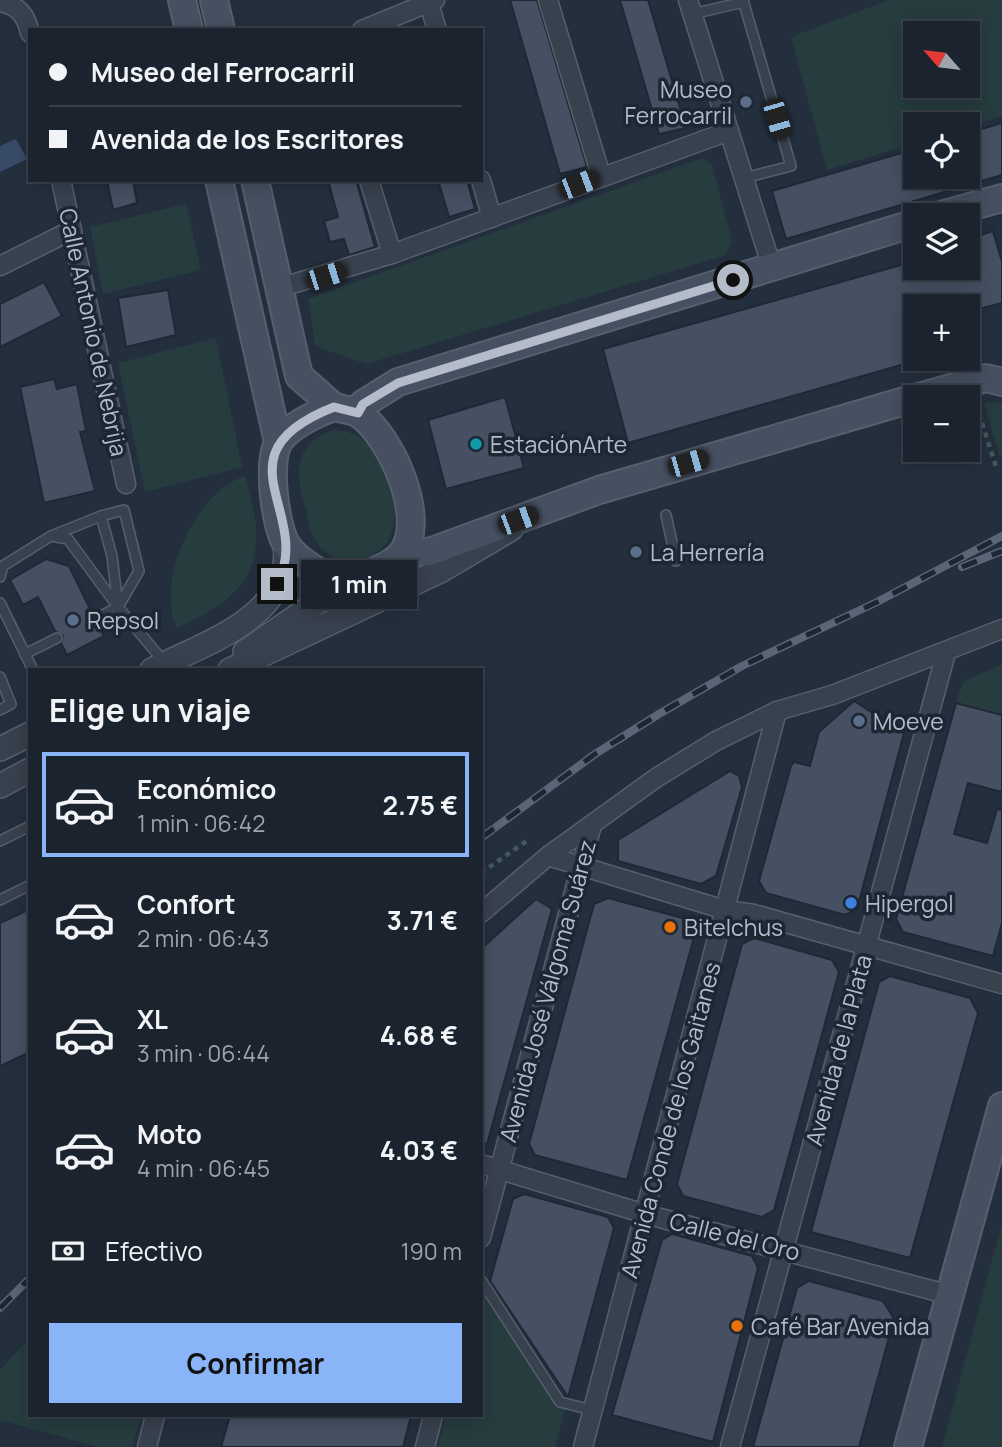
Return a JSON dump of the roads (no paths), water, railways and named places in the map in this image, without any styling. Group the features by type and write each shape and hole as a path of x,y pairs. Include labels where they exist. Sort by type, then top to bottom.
{"main road":[{"path":"182,0 189,28"},
{"path":"214,0 221,28"},
{"path":"219,182 278,442 273,461 274,497 286,543 300,558 337,581 354,582 391,563 404,551 412,519 392,451 346,410 299,376 255,182"},
{"path":"980,204 1002,198"},
{"path":"278,442 313,415 346,410 363,404 398,383 903,227"},
{"path":"962,385 986,378 1002,382"},
{"path":"404,551 429,552 663,470 903,402"},
{"path":"908,1447 1002,1106"}],"street":[{"path":"548,0 601,176"},
{"path":"367,28 431,1 437,28"},
{"path":"0,2 14,5 27,19 29,28"},
{"path":"690,7 772,268"},
{"path":"279,288 304,283 392,254 729,131"},
{"name":"Calle Antonio de Nebrija","path":"61,182 126,484"},
{"path":"370,182 392,254"},
{"path":"482,182 492,218"},
{"path":"0,266 72,230"},
{"path":"234,668 440,572 539,513"},
{"path":"158,667 254,617 284,571 286,543"},
{"path":"223,668 326,596 337,581"},
{"path":"483,911 548,856 706,747 778,711 832,695 946,653 1002,629"},
{"name":"Avenida de la Plata","path":"730,1447 946,653"},
{"name":"Avenida Conde de los Gaitanes","path":"583,1447 778,711"},
{"path":"0,749 28,735"},
{"path":"0,786 28,771"},
{"name":"Avenida José Válgoma Suárez","path":"483,1231 592,825"},
{"path":"548,856 725,910 754,914 1002,984"},
{"name":"Calle del Oro","path":"483,1165 646,1214 784,1248 950,1295"},
{"path":"147,1447 155,1417"},
{"path":"425,1447 433,1417"}],"lane":[{"path":"690,7 743,1 791,166 744,178"},
{"path":"0,577 3,566 51,536 124,510 139,571 118,607 97,618"},
{"path":"666,515 676,561"},
{"path":"101,516 112,556 118,607"},
{"path":"51,536 68,539 158,667"},
{"path":"0,604 32,668"},
{"path":"25,654 57,638"},
{"path":"0,677 11,704 0,710"},
{"path":"0,841 28,828"},
{"path":"0,900 28,886"},
{"path":"483,1283 560,1402 592,1410"}],"water":[{"path":"16,139 27,159 0,172 0,146"}],"railway":[{"path":"483,837 595,754 659,714 742,666 877,602 1002,536"},
{"path":"962,567 1002,551"},
{"path":"0,1308 28,1280"}],"place":[{"name":"Museo Ferrocarril","path":"746,102"},
{"name":"EstaciónArte","path":"476,444"},
{"name":"La Herrería","path":"636,552"},
{"name":"Repsol","path":"73,620"},
{"name":"Moeve","path":"859,721"},
{"name":"Hipergol","path":"851,903"},
{"name":"Bitelchus","path":"670,927"},
{"name":"Café Bar Avenida","path":"737,1326"}]}
